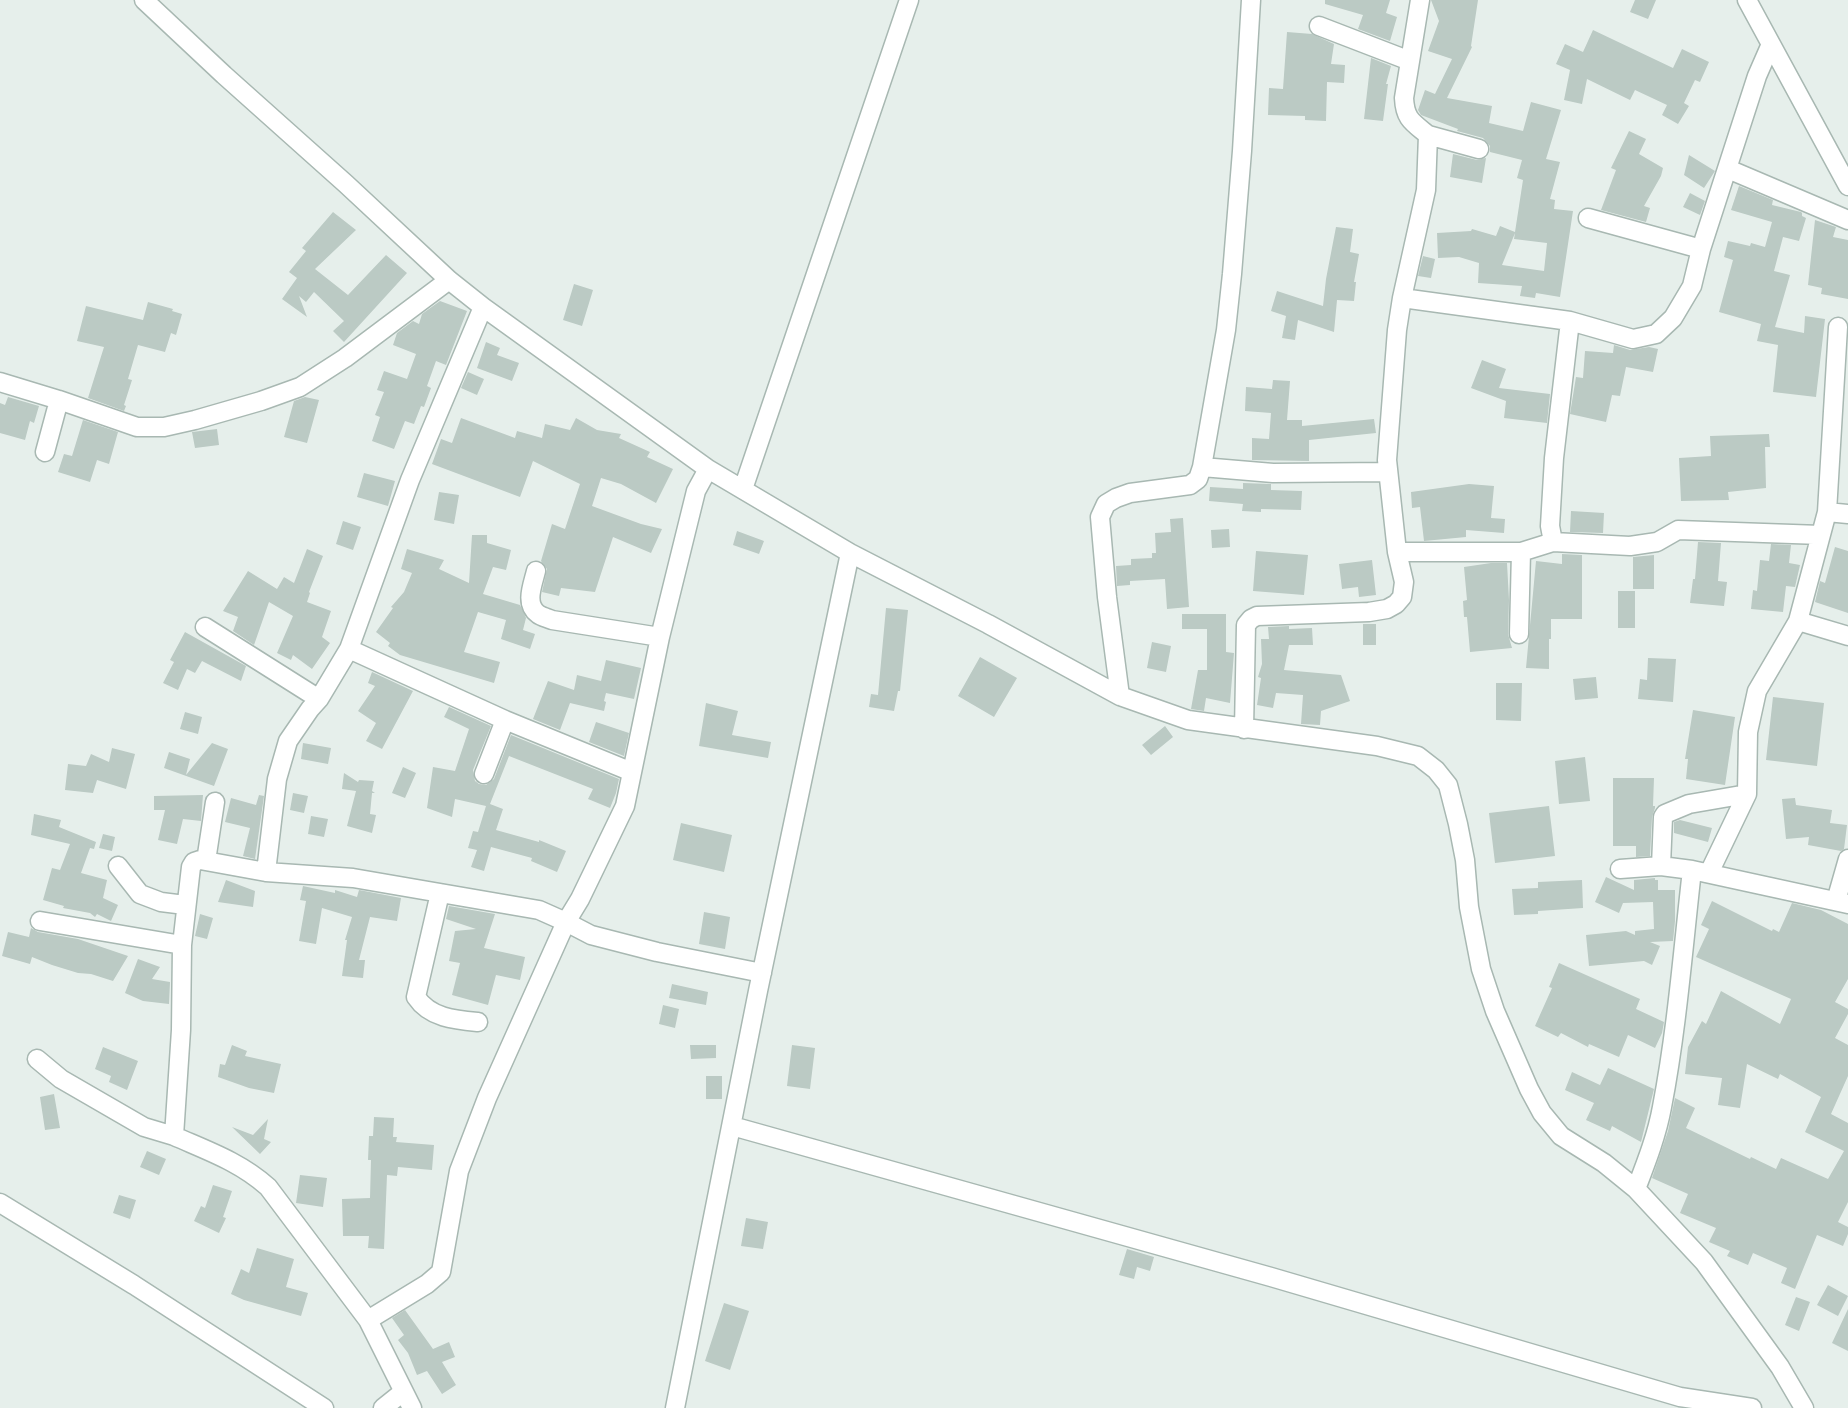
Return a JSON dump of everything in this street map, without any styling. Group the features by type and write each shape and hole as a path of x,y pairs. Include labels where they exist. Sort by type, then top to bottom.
{"street":[{"path":"144,0 449,279 483,307 708,469 850,553 988,624 1120,696 1188,720 1377,746 1418,756 1436,770 1448,785 1465,860 1469,907 1481,969 1529,1089 1542,1113 1561,1136 1604,1162 1636,1190 1704,1262 1780,1366 1804,1408"},
{"path":"743,489 909,0"},
{"path":"1120,696 1107,597 1100,517 1106,504 1116,498 1130,493 1190,484 1198,479 1202,467 1226,330 1232,274 1251,0"},
{"path":"1420,0 1404,98 1405,110 1409,120 1428,135 1479,149"},
{"path":"1747,0 1848,186"},
{"path":"1319,26 1410,61"},
{"path":"1402,298 1570,321 1633,339 1656,334 1673,318 1692,286 1701,249 1757,76 1772,44"},
{"path":"1244,729 1246,625 1251,619 1257,616 1369,612 1387,609 1402,597 1404,582 1397,552 1387,460 1397,330 1426,190 1428,135"},
{"path":"1728,170 1848,220"},
{"path":"1588,218 1701,249"},
{"path":"0,382 137,427 164,427 195,420 300,387 345,358 449,279"},
{"path":"266,872 277,779 288,741 319,699 349,649 410,480 483,307"},
{"path":"1553,542 1550,526 1554,459 1570,321"},
{"path":"1636,1190 1649,1155 1662,1108 1700,872 1748,794 1748,732 1757,691 1798,621 1827,512 1838,327"},
{"path":"45,452 59,400"},
{"path":"1202,467 1274,474 1388,472"},
{"path":"368,1320 427,1284 441,1272 459,1171 476,1123 566,922 580,899 625,806 660,637 696,491 708,469"},
{"path":"1827,512 1848,514"},
{"path":"1397,552 1521,552 1553,542 1630,546 1657,542 1678,530 1821,535"},
{"path":"1519,634 1521,552"},
{"path":"675,1408 762,973 850,553"},
{"path":"536,571 530,598 531,607 537,614 552,620 660,637"},
{"path":"1798,621 1848,636"},
{"path":"205,627 319,699"},
{"path":"349,649 506,720 632,772"},
{"path":"484,774 506,720"},
{"path":"1661,866 1665,814 1689,804 1748,794"},
{"path":"206,861 215,802"},
{"path":"1620,869 1661,866 1842,902 1848,859"},
{"path":"174,1136 181,1030 185,905 191,867 194,862 200,860 266,872 353,878 539,910 591,934 646,949 762,973"},
{"path":"118,866 140,894 162,902 185,905"},
{"path":"440,893 416,997 422,1006 435,1015 478,1022"},
{"path":"40,921 182,945"},
{"path":"37,1059 61,1079 144,1127 174,1136 230,1160 252,1173 268,1187 368,1320 412,1408"},
{"path":"732,1126 1260,1274 1680,1397 1752,1408"},
{"path":"0,1203 134,1285 324,1408"},
{"path":"383,1408 403,1392"}],"building":[{"path":"1325,0 1390,0 1386,13 1397,17 1390,41 1358,29 1363,15 1325,4"},
{"path":"1431,0 1478,0 1472,47 1447,98 1492,106 1489,123 1523,131 1531,102 1561,110 1546,159 1560,162 1550,199 1555,200 1554,209 1573,211 1560,297 1536,293 1535,298 1520,296 1522,286 1478,283 1479,263 1459,257 1438,258 1437,233 1471,231 1472,229 1496,236 1500,226 1515,232 1523,180 1517,178 1522,160 1490,152 1490,146 1483,138 1457,131 1458,129 1421,115 1418,110 1425,90 1435,94 1452,59 1428,51 1439,21","holes":["1515,233 1514,239 1547,243 1544,271 1502,265"]},
{"path":"1635,0 1656,0 1648,19 1630,12"},
{"path":"1593,30 1673,68 1682,49 1709,62 1700,82 1695,80 1684,103 1689,106 1678,124 1662,115 1667,105 1635,90 1630,100 1587,79 1582,104 1564,100 1570,70 1556,64 1565,44 1583,52"},
{"path":"1287,32 1312,34 1334,44 1331,64 1345,65 1344,83 1327,82 1326,121 1305,120 1305,116 1268,115 1269,88 1283,89"},
{"path":"1371,58 1391,66 1386,84 1388,84 1383,121 1364,119"},
{"path":"1629,131 1646,139 1639,154 1663,168 1644,206 1650,208 1646,222 1601,210 1616,170 1611,168"},
{"path":"1453,154 1477,160 1486,158 1482,183 1450,177"},
{"path":"1689,155 1715,171 1704,188 1684,175"},
{"path":"1739,186 1773,200 1772,205 1801,212 1806,218 1799,241 1783,237 1774,271 1790,275 1775,327 1804,333 1805,316 1825,319 1816,397 1773,392 1778,345 1757,341 1761,324 1719,312 1733,260 1724,257 1728,241 1765,247 1772,222 1731,210"},
{"path":"1690,193 1705,201 1700,215 1683,207"},
{"path":"333,212 356,230 315,269 348,295 386,255 407,273 344,342 333,331 344,321 314,292 306,302 299,296 307,317 282,299 297,278 289,272 306,251 302,248"},
{"path":"1815,220 1836,227 1833,237 1848,240 1848,299 1821,294 1822,288 1808,285"},
{"path":"1336,227 1353,229 1350,252 1359,254 1354,282 1356,282 1354,301 1337,300 1334,332 1298,320 1295,340 1282,338 1286,316 1271,311 1277,291 1323,306"},
{"path":"1423,256 1435,259 1431,278 1418,276"},
{"path":"574,284 593,290 582,326 563,320"},
{"path":"440,301 467,311 446,365 436,361 427,386 431,388 424,407 421,406 414,424 405,421 394,449 372,441 380,417 375,415 384,392 377,390 384,371 407,379 416,354 393,345 397,333 413,321 419,324 422,314"},
{"path":"148,302 182,314 176,335 171,333 165,352 138,345 128,379 132,380 124,411 88,398 104,347 77,341 86,306 143,320"},
{"path":"486,342 500,348 497,355 519,363 512,381 477,368"},
{"path":"1614,345 1630,350 1649,347 1658,349 1653,372 1626,367 1620,396 1612,395 1606,422 1570,414 1576,377 1583,378 1585,351 1613,353"},
{"path":"1482,360 1506,369 1499,388 1550,394 1547,423 1504,418 1506,401 1471,388"},
{"path":"468,372 484,379 477,395 461,388"},
{"path":"1273,380 1290,381 1287,420 1302,420 1302,426 1374,419 1376,433 1309,440 1309,461 1252,460 1252,438 1269,439 1271,413 1245,411 1246,387 1272,389"},
{"path":"8,397 39,406 34,423 30,421 25,440 0,433 0,403 5,405"},
{"path":"305,397 319,400 307,443 284,437 294,401"},
{"path":"461,418 515,438 517,431 542,438 545,424 570,430 576,418 597,430 621,434 619,438 650,452 647,457 673,469 656,503 621,484 601,478 592,506 641,524 662,529 651,553 613,537 595,592 561,588 559,596 542,592 547,569 541,561 552,524 565,529 580,484 533,461 520,497 432,464 441,439 452,443"},
{"path":"83,420 118,432 109,464 97,460 90,482 58,472 64,454 72,456"},
{"path":"217,429 219,445 195,448 192,432"},
{"path":"1769,434 1770,447 1765,447 1766,488 1728,492 1729,500 1681,501 1679,458 1711,456 1710,436"},
{"path":"364,473 395,481 388,506 357,497"},
{"path":"1243,483 1271,484 1271,490 1302,491 1301,510 1242,511 1243,504 1209,501 1210,487 1243,489"},
{"path":"1469,484 1494,486 1491,518 1505,519 1504,533 1466,530 1466,537 1424,541 1420,507 1412,508 1411,492"},
{"path":"439,492 459,495 454,524 434,520"},
{"path":"1571,511 1604,513 1603,533 1570,532"},
{"path":"1183,518 1189,607 1167,609 1165,579 1130,581 1130,585 1117,586 1116,566 1131,565 1131,559 1152,558 1152,553 1156,553 1155,533 1171,532 1170,519"},
{"path":"343,521 361,527 353,550 336,544"},
{"path":"1229,529 1230,547 1212,548 1211,530"},
{"path":"737,531 764,541 759,554 733,545"},
{"path":"472,535 487,535 487,543 511,550 506,570 493,567 483,594 520,605 526,618 523,630 535,634 530,649 501,639 506,620 478,612 464,652 500,662 494,683 400,655 388,646 390,643 376,632 393,608 391,607 404,592 412,573 401,569 407,549 444,560 439,569 469,583"},
{"path":"1698,542 1721,543 1718,581 1727,582 1724,606 1690,603 1693,579 1695,579"},
{"path":"1771,544 1791,545 1789,563 1800,565 1795,587 1786,586 1783,612 1751,609 1753,590 1757,591 1760,560 1769,561"},
{"path":"1835,547 1848,551 1848,613 1815,602 1820,581 1825,583"},
{"path":"307,549 323,556 307,602 331,611 322,637 330,643 312,669 293,655 291,660 277,653 293,616 269,602 254,645 233,631 238,617 223,611 248,571 277,589 284,577 294,583"},
{"path":"1256,551 1308,555 1304,595 1253,591"},
{"path":"1562,554 1582,555 1582,619 1551,619 1549,669 1526,668 1536,561 1562,564"},
{"path":"1654,555 1654,589 1633,589 1633,557"},
{"path":"1372,560 1376,595 1359,597 1358,587 1342,589 1339,564"},
{"path":"1507,563 1508,634 1512,648 1470,652 1467,617 1464,617 1463,601 1467,600 1464,567"},
{"path":"1618,591 1635,591 1635,628 1618,628"},
{"path":"886,608 908,610 900,691 898,691 894,711 869,707 871,694 878,695"},
{"path":"1182,614 1226,614 1226,652 1234,653 1230,703 1206,698 1204,711 1191,709 1198,670 1207,670 1207,629 1182,629"},
{"path":"1363,624 1376,624 1376,645 1363,645"},
{"path":"1289,626 1289,629 1312,628 1313,645 1289,645 1284,670 1341,675 1350,701 1321,711 1320,725 1301,724 1303,695 1276,693 1273,708 1257,705 1261,678 1258,677 1262,664 1261,639 1269,639 1268,627"},
{"path":"185,632 246,666 241,681 202,661 195,673 187,669 178,690 163,683 174,662 170,660"},
{"path":"1152,642 1171,646 1166,672 1147,668"},
{"path":"980,657 1017,678 994,717 958,696"},
{"path":"1648,658 1676,659 1673,702 1638,699 1640,679 1647,680"},
{"path":"606,660 641,668 634,699 606,693 604,711 570,703 560,730 533,719 548,681 574,690 577,675 601,681"},
{"path":"372,672 413,691 382,749 366,741 376,723 358,711 375,686 368,683"},
{"path":"1596,677 1598,698 1575,700 1573,679"},
{"path":"1496,683 1522,683 1521,721 1496,720"},
{"path":"1773,697 1824,703 1817,766 1766,760"},
{"path":"706,703 738,711 732,735 771,742 768,758 699,746"},
{"path":"449,707 491,726 473,770 475,781 479,784 486,785 494,779 511,735 619,779 610,808 588,799 593,789 509,756 490,804 503,809 496,830 539,842 539,840 566,851 557,872 531,861 532,858 491,847 484,871 471,867 477,850 468,848 473,831 478,832 486,806 455,799 452,817 427,808 433,767 455,771 469,729 444,717"},
{"path":"1693,710 1735,717 1725,785 1686,779 1688,759 1685,759"},
{"path":"185,712 202,717 198,734 180,729"},
{"path":"596,722 629,733 624,756 589,742"},
{"path":"1165,726 1173,737 1151,755 1142,745"},
{"path":"212,743 228,749 214,786 164,768 169,752 190,759 186,775"},
{"path":"303,743 331,748 328,764 301,759"},
{"path":"112,748 135,754 126,789 97,780 93,793 65,790 68,764 86,766 91,754 109,762"},
{"path":"1585,757 1590,801 1559,804 1555,761"},
{"path":"403,767 416,773 405,798 392,793"},
{"path":"344,773 358,782 359,780 374,781 372,791 375,793 372,793 370,814 376,815 372,833 347,826 356,791 342,789"},
{"path":"1613,778 1654,778 1653,806 1655,808 1652,817 1650,856 1636,857 1636,846 1613,846"},
{"path":"293,793 308,796 304,813 290,810"},
{"path":"203,795 201,821 183,819 177,844 158,840 165,810 154,810 154,796"},
{"path":"259,795 264,796 255,859 243,856 250,828 225,822 231,798 256,805"},
{"path":"1795,798 1796,805 1832,810 1830,823 1847,825 1844,849 1841,851 1808,845 1809,837 1786,839 1782,799"},
{"path":"1549,806 1555,856 1495,863 1489,813"},
{"path":"34,814 61,820 59,827 96,842 94,849 90,848 81,873 107,880 103,898 118,905 111,921 97,914 95,917 90,913 63,908 64,906 43,900 52,868 60,870 70,844 31,835"},
{"path":"311,816 328,819 324,837 308,834"},
{"path":"1680,820 1712,828 1708,842 1674,833 1674,822"},
{"path":"681,823 732,835 724,872 673,860"},
{"path":"103,834 115,837 112,851 99,848"},
{"path":"1606,877 1634,890 1634,880 1655,878 1658,880 1658,890 1675,890 1673,941 1650,942 1660,946 1652,965 1644,961 1589,966 1586,935 1626,931 1635,935 1635,931 1654,929 1653,902 1623,903 1619,913 1595,902"},
{"path":"226,880 255,891 253,907 218,902"},
{"path":"1582,880 1583,908 1514,915 1512,889 1538,888 1538,882"},
{"path":"303,886 335,893 335,890 357,897 359,890 401,898 397,921 370,917 359,960 365,960 363,978 342,976 347,940 345,940 352,917 322,908 316,944 299,941 306,901 300,900"},
{"path":"1712,901 1772,931 1773,929 1779,932 1792,903 1821,910 1848,924 1848,979 1835,1002 1848,1009 1848,1014 1835,1038 1848,1045 1848,1076 1831,1114 1848,1123 1848,1202 1838,1222 1848,1227 1848,1234 1843,1246 1817,1235 1795,1289 1781,1283 1787,1268 1753,1253 1748,1265 1727,1256 1730,1251 1709,1242 1716,1228 1680,1213 1688,1194 1652,1178 1668,1131 1675,1098 1695,1108 1686,1128 1776,1169 1781,1158 1828,1179 1844,1151 1805,1132 1821,1097 1780,1074 1778,1079 1747,1064 1740,1108 1718,1105 1722,1078 1685,1074 1688,1047 1702,1021 1706,1024 1721,991 1780,1024 1791,999 1696,957 1709,929 1701,925"},
{"path":"449,906 495,914 484,948 525,957 520,980 496,975 488,1005 452,995 460,963 449,961 455,931 476,929 446,919"},
{"path":"704,912 730,917 725,949 699,944"},
{"path":"200,914 213,918 207,939 195,936"},
{"path":"31,928 38,932 78,939 128,956 113,981 91,974 78,973 32,957 30,964 2,956 8,932 29,937"},
{"path":"138,959 160,967 152,979 170,982 169,1004 143,1001 125,993"},
{"path":"1559,963 1640,999 1636,1009 1664,1022 1655,1048 1628,1035 1619,1057 1589,1044 1588,1047 1561,1033 1558,1037 1535,1026 1552,988 1549,987"},
{"path":"672,984 708,992 706,1005 669,998"},
{"path":"663,1005 679,1009 675,1028 659,1024"},
{"path":"232,1045 247,1051 245,1056 281,1064 274,1093 249,1088 218,1077 220,1064 225,1065"},
{"path":"690,1045 716,1045 716,1058 691,1059"},
{"path":"792,1045 815,1048 810,1089 787,1086"},
{"path":"103,1047 138,1061 127,1090 109,1082 111,1076 95,1069"},
{"path":"1608,1068 1654,1089 1641,1142 1612,1126 1610,1131 1586,1120 1594,1103 1565,1090 1572,1072 1600,1085"},
{"path":"706,1076 722,1076 722,1099 706,1099"},
{"path":"54,1094 60,1128 45,1130 40,1097"},
{"path":"374,1117 394,1118 393,1137 397,1137 396,1142 434,1145 432,1170 398,1167 397,1176 387,1175 384,1249 368,1248 369,1236 343,1236 342,1199 370,1198 369,1136 373,1136"},
{"path":"268,1119 264,1139 271,1142 260,1154 232,1127 253,1135"},
{"path":"147,1151 166,1159 159,1175 140,1167"},
{"path":"300,1175 327,1178 323,1207 296,1203"},
{"path":"213,1185 232,1191 223,1217 226,1218 219,1233 194,1221 201,1206 205,1208"},
{"path":"119,1195 136,1200 130,1219 113,1213"},
{"path":"746,1218 768,1222 763,1249 741,1246"},
{"path":"257,1248 294,1259 286,1287 308,1293 301,1316 244,1300 231,1294 241,1269 249,1273"},
{"path":"1127,1249 1154,1257 1150,1271 1137,1267 1134,1279 1119,1275"},
{"path":"1828,1285 1848,1296 1838,1316 1817,1305"},
{"path":"1796,1297 1810,1302 1799,1331 1785,1325"},
{"path":"724,1303 749,1311 730,1370 705,1361"},
{"path":"1848,1309 1848,1351 1832,1343"},
{"path":"405,1310 433,1349 449,1342 455,1357 442,1362 456,1385 442,1394 427,1371 417,1375 408,1353 398,1340 404,1335 392,1318"}]}
